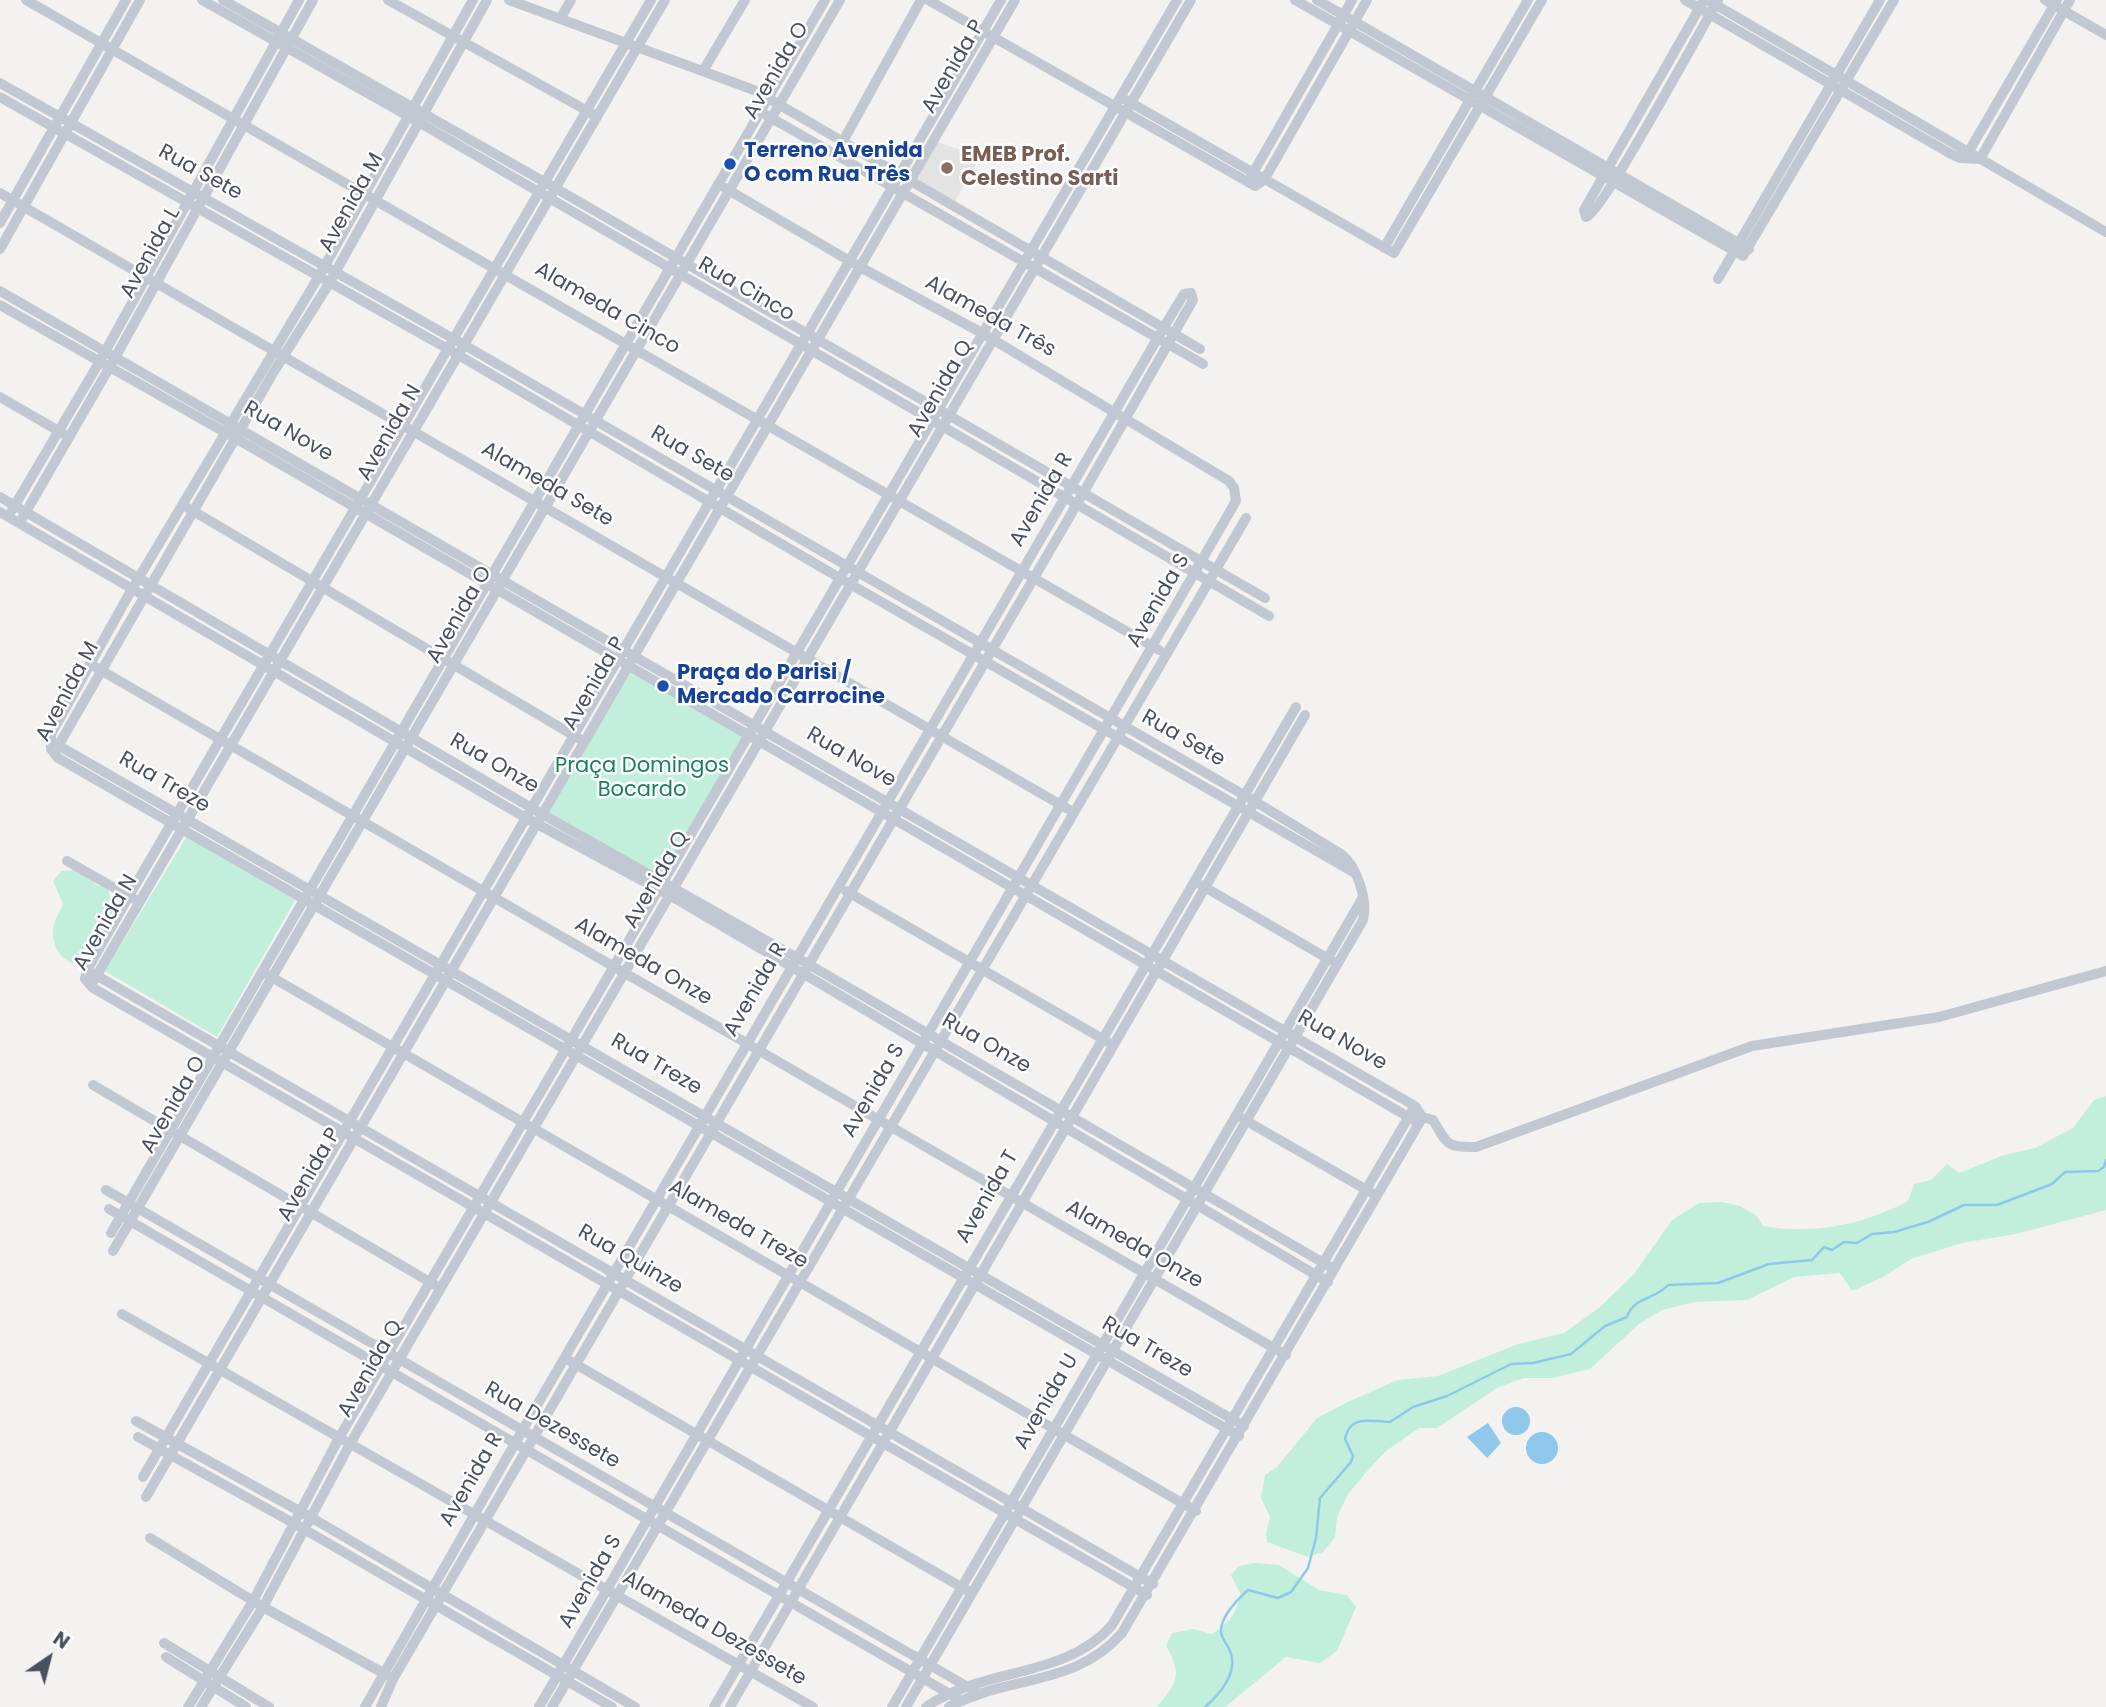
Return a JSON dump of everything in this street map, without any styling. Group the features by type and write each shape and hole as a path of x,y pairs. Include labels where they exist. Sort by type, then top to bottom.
{"street":[{"name":"Alameda Cinco","path":"26,0 377,198 1167,654"},
{"path":"0,248 71,123 126,0"},
{"path":"0,223 60,117 140,0"},
{"name":"Rua Cinco","path":"202,0 278,37"},
{"name":"Rua Cinco","path":"223,0 278,37 543,187 674,271 1269,615"},
{"name":"Avenida L","path":"19,523 69,437 105,364 105,350 299,0"},
{"name":"Avenida L","path":"4,514 15,505 59,431 105,364 116,356 313,0"},
{"path":"388,0 598,117"},
{"name":"Avenida M","path":"95,667 132,589 183,504 284,356 366,192 473,0"},
{"name":"Avenida M","path":"230,421 273,351 377,198 487,0"},
{"path":"509,0 703,71 774,102 1033,261"},
{"path":"560,19 571,0"},
{"name":"Avenida N","path":"408,428 462,350 598,117 633,45 651,0"},
{"name":"Avenida N","path":"275,658 312,581 363,505 408,428 451,344 587,111 665,0"},
{"path":"703,71 745,0"},
{"name":"Avenida O","path":"774,102 825,0"},
{"name":"Avenida O","path":"223,1048 261,971 488,577 540,502 587,422 637,349 674,271 675,257 718,184 841,0"},
{"path":"842,143 921,0"},
{"path":"928,0 1393,253 1542,0"},
{"name":"Avenida P","path":"719,499 758,418 1001,0"},
{"name":"Avenida P","path":"143,1477 208,1363 256,1293 268,1285 310,1213 392,1048 434,974 529,813 579,738 719,499 768,424 1015,0"},
{"name":"Avenida Q","path":"188,1707 209,1679 302,1512 339,1438 430,1282 482,1205 528,1127 576,1057 673,892 759,742 760,728 1157,45 1177,0"},
{"name":"Avenida Q","path":"1157,45 1191,0"},
{"path":"1295,0 1346,23 1741,250"},
{"path":"1317,0 1346,23"},
{"path":"1346,23 1352,0"},
{"path":"1122,105 1247,184 1258,179 1346,23 1367,0"},
{"path":"1384,248 1528,0"},
{"path":"1685,0 1709,4 1844,86 1967,156 1980,159 2106,232"},
{"path":"1741,250 1880,0"},
{"path":"1718,278 1741,250 1895,0"},
{"path":"1967,156 2061,2"},
{"path":"2061,2 2106,35"},
{"path":"1980,159 2061,2"},
{"path":"1709,4 1616,178 1596,212 1586,217 1584,210 1604,172 1709,4"},
{"name":"Rua Sete","path":"0,83 848,576 1253,807 1356,876"},
{"name":"Rua Sete","path":"0,97 65,134 191,195"},
{"path":"766,115 903,194 1033,261 1166,335 1200,349"},
{"name":"Avenida O","path":"587,422 625,342 674,271 686,263 729,191 766,115"},
{"name":"Alameda Três","path":"718,184 1127,417 1229,481 1236,492"},
{"name":"Alameda Sete","path":"0,194 540,502 1074,812"},
{"name":"Rua Cinco","path":"554,194 686,263 1265,598"},
{"name":"Rua Nove","path":"0,291 230,421 234,432"},
{"name":"Avenida R","path":"570,1361 611,1277 1072,485 1188,297"},
{"path":"827,299 838,305"},
{"name":"Rua Nove","path":"0,305 363,505 500,584 623,663 748,736 1289,1048 1409,1116 1421,1120"},
{"path":"1166,335 1203,364"},
{"name":"Avenida R","path":"365,1707 388,1676 570,1361 622,1284 894,820 1127,417 1166,335"},
{"path":"0,397 69,437"},
{"name":"Avenida M","path":"58,758 52,741 95,667 144,596 234,432"},
{"name":"Avenida S","path":"661,1511 697,1434 1205,561 1236,503 1236,492"},
{"name":"Rua Onze","path":"0,497 275,658 408,743 529,813 673,892 794,963 941,1040 1058,1116"},
{"name":"Avenida O","path":"113,1251 168,1130 272,978 500,584 540,502"},
{"path":"183,504 579,738"},
{"name":"Avenida N","path":"93,988 92,973 129,896 220,739 323,587 363,505"},
{"name":"Rua Onze","path":"4,514 268,668 397,736"},
{"name":"Avenida S","path":"539,1707 563,1678 661,1511 709,1441 1024,895 1246,518"},
{"name":"Rua Nove","path":"500,584 629,652 1415,1106 1421,1120"},
{"name":"Alameda Onze","path":"95,667 1286,1354"},
{"name":"Avenida N","path":"92,973 140,902 186,825 231,746 268,668"},
{"name":"Avenida T","path":"1158,957 1206,888 1253,807 1290,729 1296,707"},
{"name":"Avenida T","path":"714,1707 1058,1116 1108,1042 1158,957 1195,882 1242,801 1290,729 1305,715"},
{"name":"Avenida Q","path":"528,1127 572,1039 748,736 760,728"},
{"name":"Avenida P","path":"355,1124 403,1054 540,819 579,738"},
{"name":"Rua Treze","path":"52,741 174,818 317,900 445,981 699,1126 713,1127 835,1196 964,1278 1107,1363 1231,1425"},
{"name":"Rua Treze","path":"58,758 174,818"},
{"path":"67,861 140,902"},
{"name":"Avenida U","path":"1200,1189 1247,1121 1363,920 1362,899 1356,876"},
{"path":"1195,882 1338,964"},
{"path":"839,887 1108,1042"},
{"name":"Avenida U","path":"892,1707 1144,1273 1200,1189 1236,1115 1362,899"},
{"name":"Rua Treze","path":"317,900 451,970 706,1115 713,1127"},
{"name":"Rua Onze","path":"805,969 935,1051 1200,1189 1334,1269"},
{"name":"Alameda Treze","path":"261,971 1196,1511"},
{"path":"949,1707 980,1694 1069,1671 1089,1662 1122,1633 1150,1590 1421,1120 1433,1120 1447,1143 1456,1147 1476,1147 1752,1045 1939,1017 2106,971"},
{"name":"Rua Quinze","path":"92,973 355,1124 482,1205"},
{"name":"Rua Quinze","path":"93,988 349,1136 482,1205 611,1277 740,1359 1005,1513 1139,1583"},
{"name":"Avenida T","path":"730,1707 1069,1122 1108,1042"},
{"name":"Avenida O","path":"132,1206 178,1136 216,1059"},
{"path":"93,1086 440,1289"},
{"path":"926,1707 948,1693 966,1686 1075,1656 1106,1632 1139,1583 1185,1505 1415,1106"},
{"path":"1236,1115 1377,1196"},
{"name":"Rua Onze","path":"1069,1122 1328,1282"},
{"name":"Avenida P","path":"146,1497 219,1369 256,1293 257,1279 299,1207 349,1136"},
{"name":"Rua Dezessete","path":"106,1190 980,1694"},
{"name":"Avenida U","path":"906,1707 1155,1280 1193,1201"},
{"name":"Rua Treze","path":"847,1203 981,1273 1103,1344 1241,1431"},
{"name":"Avenida Q","path":"209,1679 220,1677 264,1608 350,1444 440,1289 482,1205"},
{"name":"Rua Dezessete","path":"109,1209 962,1701"},
{"name":"Avenida O","path":"111,1233 126,1218"},
{"name":"Rua Quinze","path":"622,1284 746,1349 1022,1508 1150,1590"},
{"name":"Alameda Dezessete","path":"122,1314 813,1707"},
{"path":"570,1361 973,1593"},
{"path":"136,1421 302,1512 635,1707"},
{"path":"138,1437 306,1530 612,1707"},
{"path":"150,1538 264,1608 388,1676"},
{"path":"164,1643 246,1707"},
{"path":"166,1657 209,1679"},
{"name":"Avenida R","path":"381,1707 388,1676"},
{"path":"220,1677 269,1707"},
{"name":"Avenida S","path":"552,1707 563,1678"},
{"name":"Avenida Q","path":"201,1707 209,1679"}],"shaded area":[{"name":"EMEB Prof. Celestino Sarti","path":"938,142 980,157 954,203 914,180"}],"green space":[{"name":"Praça Domingos Bocardo","path":"628,668 746,737 663,879 544,814"},
{"path":"187,836 295,900 217,1037 105,971"},
{"path":"74,870 87,874 96,885 108,888 114,913 89,959 77,964 61,955 53,938 56,919 63,904 53,881 61,871"},
{"path":"2106,1096 2106,1210 2016,1234 1962,1243 1911,1259 1883,1277 1852,1291 1840,1273 1794,1277 1747,1300 1694,1302 1662,1310 1639,1324 1590,1369 1552,1378 1524,1378 1497,1388 1437,1428 1419,1428 1386,1451 1348,1494 1337,1517 1335,1537 1323,1552 1308,1557 1267,1542 1270,1517 1261,1498 1265,1475 1277,1467 1317,1418 1398,1380 1438,1376 1518,1344 1564,1333 1600,1307 1634,1274 1672,1220 1699,1203 1722,1202 1740,1206 1757,1216 1763,1226 1800,1229 1856,1222 1908,1201 1914,1184 1931,1180 1947,1164 1959,1173 2004,1155 2035,1148 2073,1128 2094,1100"},
{"path":"1256,1563 1279,1565 1319,1590 1347,1595 1356,1607 1337,1651 1320,1663 1286,1657 1225,1707 1157,1707 1175,1678 1175,1665 1166,1646 1172,1633 1194,1629 1211,1634 1227,1623 1241,1595 1231,1575 1239,1566"}],"water":[{"path":"1516,1407 1526,1411 1530,1421 1526,1431 1516,1435 1506,1431 1502,1421 1506,1411"},
{"path":"1488,1423 1501,1443 1487,1458 1467,1437"},
{"path":"1542,1432 1554,1436 1558,1448 1554,1460 1542,1464 1530,1460 1526,1448 1530,1436"}],"waterway":[{"path":"1205,1707 1222,1689 1230,1675 1232,1659 1221,1631 1231,1608 1248,1590 1278,1598 1291,1592 1308,1568 1316,1538 1320,1498 1351,1462 1353,1456 1345,1439 1351,1426 1362,1421 1390,1422 1413,1407 1447,1396 1511,1364 1533,1363 1571,1354 1605,1326 1627,1317 1639,1302 1657,1294 1668,1285 1718,1283 1769,1264 1812,1260 1824,1247 1832,1250 1844,1242 1857,1243 1872,1234 1894,1232 1928,1222 1964,1205 1997,1205 2052,1184 2065,1172 2098,1171 2104,1167 2106,1160"}],"place":[{"name":"Terreno Avenida O com Rua Três","path":"730,164"},
{"name":"EMEB Prof. Celestino Sarti","path":"947,168"},
{"name":"Praça do Parisi / Mercado Carrocine","path":"663,686"}]}
